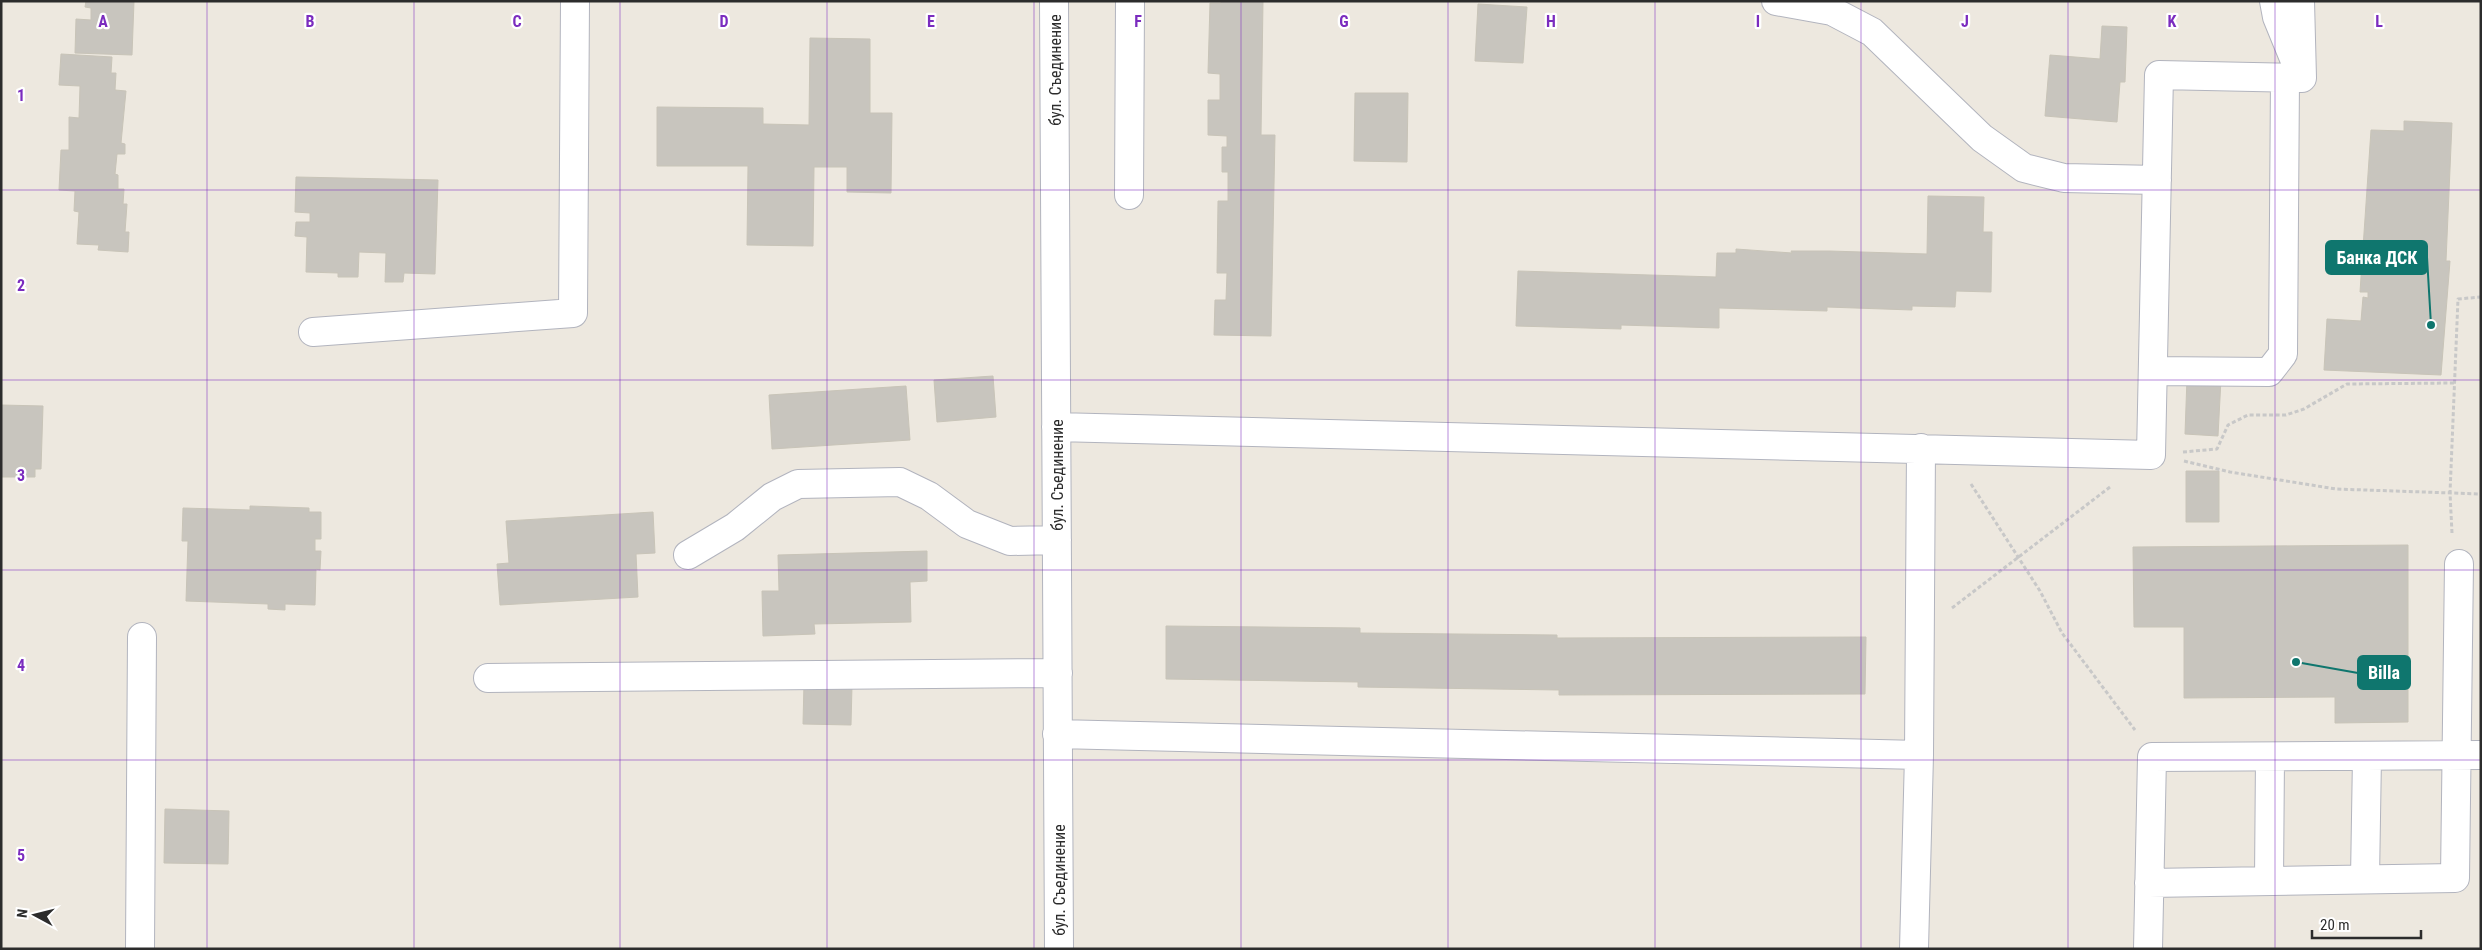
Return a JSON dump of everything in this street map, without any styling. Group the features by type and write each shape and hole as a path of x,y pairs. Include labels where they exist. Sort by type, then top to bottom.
{"street":[{"path":"313,332 573,313 574,1"},
{"name":"бул. Съединение","path":"1054,1 1059,949"},
{"path":"1129,195 1130,1"},
{"path":"1776,1 1832,11 1872,32 1982,138 2024,168 2064,178 2157,180"},
{"path":"2274,1 2294,78"},
{"path":"2153,371 2269,372 2283,354 2294,78 2300,1"},
{"path":"1056,427 2151,455 2159,76 2294,78"},
{"path":"1914,949 1919,755 1921,448"},
{"path":"688,555 735,526 772,497 798,484 900,482 929,496 967,524 1010,541 1057,540"},
{"path":"2150,883 2455,878 2469,755 2459,564"},
{"path":"140,949 142,637"},
{"path":"488,678 1058,673"},
{"path":"1058,734 1919,755"},
{"path":"2148,949 2152,757 2469,755"},
{"path":"2365,880 2367,756"},
{"path":"2269,881 2270,757"}],"path":[{"path":"2459,564 2452,558 2450,494 2458,300 2481,297"},
{"path":"2151,455 2217,449 2228,425 2248,415 2286,415 2304,409 2347,384 2454,382"},
{"path":"1950,449 2018,557 2062,633 2131,724 2152,757"},
{"path":"2151,455 2220,468 2230,472 2336,489 2481,494"},
{"path":"1920,632 2112,485"}],"building":[{"path":"86,1 134,1 132,55 75,53 76,19 91,20 91,8 85,7"},
{"path":"1221,1 1263,1 1261,135 1275,135 1271,336 1214,335 1215,300 1226,300 1227,273 1217,273 1218,201 1228,201 1228,172 1222,172 1222,147 1227,147 1227,136 1208,135 1208,100 1220,100 1220,74 1208,73 1210,3 1221,3"},
{"path":"1478,4 1527,7 1523,63 1475,61"},
{"path":"2102,26 2127,27 2125,82 2120,82 2117,122 2045,116 2050,55 2100,59"},
{"path":"810,38 870,39 870,113 892,113 891,193 847,192 847,167 814,167 813,246 747,245 748,166 657,166 657,107 763,108 763,124 809,125"},
{"path":"61,54 112,57 111,73 116,73 115,90 126,91 121,143 125,144 125,154 117,154 115,174 118,175 118,189 124,189 123,204 127,204 125,232 129,232 128,252 98,250 99,245 77,244 79,212 74,211 75,191 59,190 61,150 69,150 69,117 79,118 80,86 59,85"},
{"path":"1355,93 1408,93 1407,162 1354,161"},
{"path":"2404,121 2452,123 2446,261 2450,261 2441,375 2324,370 2327,319 2361,321 2363,297 2368,298 2368,292 2360,292 2371,130 2404,131"},
{"path":"296,177 438,180 435,274 404,273 403,282 385,282 386,253 359,252 358,277 338,277 338,273 306,272 307,237 295,236 296,222 310,222 310,213 295,212"},
{"path":"1928,196 1984,197 1983,232 1992,232 1991,292 1956,291 1955,307 1912,306 1912,310 1827,307 1827,311 1719,308 1719,328 1621,325 1621,329 1516,326 1518,271 1716,277 1717,253 1736,253 1736,249 1792,253 1791,251 1829,251 1927,254"},
{"path":"993,376 996,417 937,422 934,380"},
{"path":"2187,378 2221,379 2218,436 2185,434"},
{"path":"906,386 910,440 772,449 769,395"},
{"path":"1,405 43,406 41,469 35,469 35,477 1,477"},
{"path":"2186,471 2219,471 2219,522 2186,522"},
{"path":"250,506 309,508 309,512 321,512 321,539 315,539 315,551 321,551 320,570 316,569 315,605 285,604 285,610 268,609 268,604 186,601 188,541 182,541 183,508 250,510"},
{"path":"653,512 655,553 636,554 638,597 500,605 497,564 509,563 506,521"},
{"path":"2408,545 2408,722 2335,723 2335,697 2184,698 2184,627 2134,627 2133,547"},
{"path":"927,551 927,581 910,582 911,622 814,624 815,634 763,636 762,591 779,591 778,555"},
{"path":"1166,626 1360,628 1360,633 1557,635 1557,638 1866,637 1865,694 1559,695 1559,690 1358,687 1358,682 1166,679"},
{"path":"804,683 852,685 851,725 803,724"},
{"path":"165,809 229,811 228,864 164,863"}],"place":[{"name":"Банка ДСК","path":"2431,325"},
{"name":"Billa","path":"2296,662"}]}
